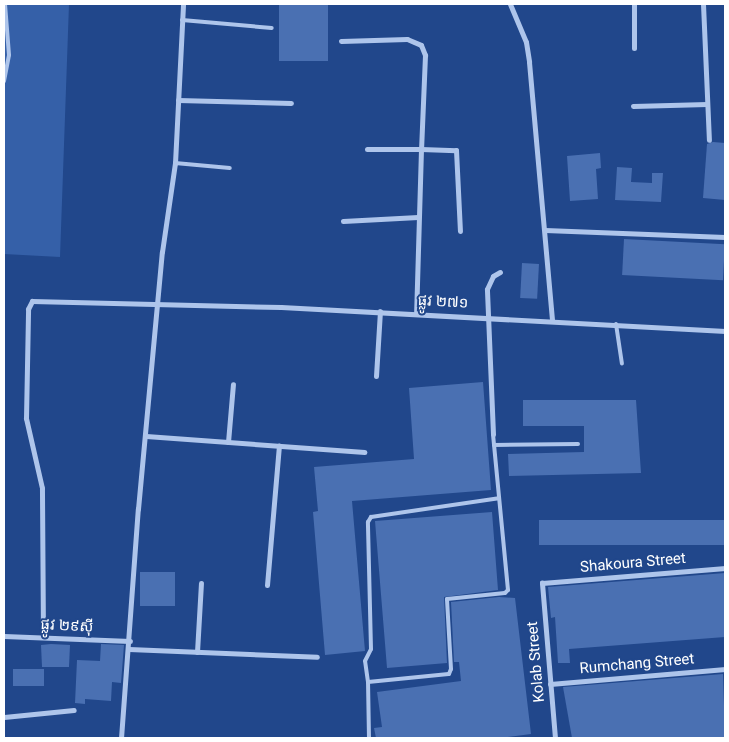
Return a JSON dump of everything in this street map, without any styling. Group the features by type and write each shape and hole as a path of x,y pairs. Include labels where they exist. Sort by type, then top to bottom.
{"street":[{"path":"121,738 146,436 160,306 162,252 175,163 183,4"},
{"path":"510,4 527,52 552,320"},
{"path":"634,4 634,48"},
{"path":"703,4 709,140"},
{"path":"342,42 407,39 421,45 425,55 416,313"},
{"path":"178,100 290,103"},
{"path":"633,106 707,104"},
{"path":"367,149 456,150 460,231"},
{"path":"343,221 418,217"},
{"path":"545,230 725,237"},
{"path":"493,434 487,289 493,276 500,272"},
{"name":"ផ្លូវ ២៧១","path":"43,637 42,488 26,418 28,309 32,300 43,298 160,306 380,311 725,330"},
{"path":"376,376 380,311"},
{"path":"228,442 233,384"},
{"path":"146,436 364,452"},
{"path":"267,585 279,446"},
{"name":"Shakoura Street","path":"542,583 725,568"},
{"path":"197,652 201,583"},
{"name":"Kolab Street","path":"542,583 555,738"},
{"name":"ផ្លូវ ២៩ស៊ី","path":"4,636 130,641"},
{"path":"129,649 317,657"},
{"name":"Rumchang Street","path":"550,684 725,669"},
{"path":"4,717 74,710"}],"lane":[{"path":"4,81 10,54 5,4"},
{"path":"182,20 272,28"},
{"path":"175,163 230,168"},
{"path":"616,324 622,364"},
{"path":"368,682 451,672 447,599 505,593 508,590 493,434"},
{"path":"494,445 578,444"},
{"path":"369,738 368,682 365,661 371,649 368,522 371,517 499,498"}],"shaded area":[{"path":"4,4 69,4 60,257 4,254"}],"building":[{"path":"279,4 328,4 328,61 279,61"},
{"path":"713,142 725,143 725,200 703,198 707,144"},
{"path":"600,153 601,168 596,169 598,199 570,201 567,156"},
{"path":"617,167 632,168 631,182 652,183 652,173 663,173 661,202 615,200"},
{"path":"624,239 725,244 723,280 622,275"},
{"path":"522,263 539,264 537,299 520,298"},
{"path":"483,382 491,490 352,501 365,651 325,655 313,512 318,511 314,467 414,459 409,388"},
{"path":"523,400 636,400 641,473 509,476 508,454 584,452 584,426 523,426"},
{"path":"492,512 498,590 444,597 447,663 387,668 375,521"},
{"path":"539,520 725,520 725,545 539,545"},
{"path":"140,572 175,572 175,606 140,606"},
{"path":"725,573 725,637 569,649 570,663 558,663 555,617 551,618 548,587"},
{"path":"499,597 515,598 531,734 499,738 376,738 374,728 382,727 377,692 461,681 459,662 454,662 451,602"},
{"path":"101,644 124,645 121,683 112,682 111,701 85,699 85,704 75,703 77,660 100,661"},
{"path":"41,645 70,645 69,667 42,667"},
{"path":"13,669 44,669 44,686 13,686"},
{"path":"723,674 725,738 572,738 563,687"}]}
